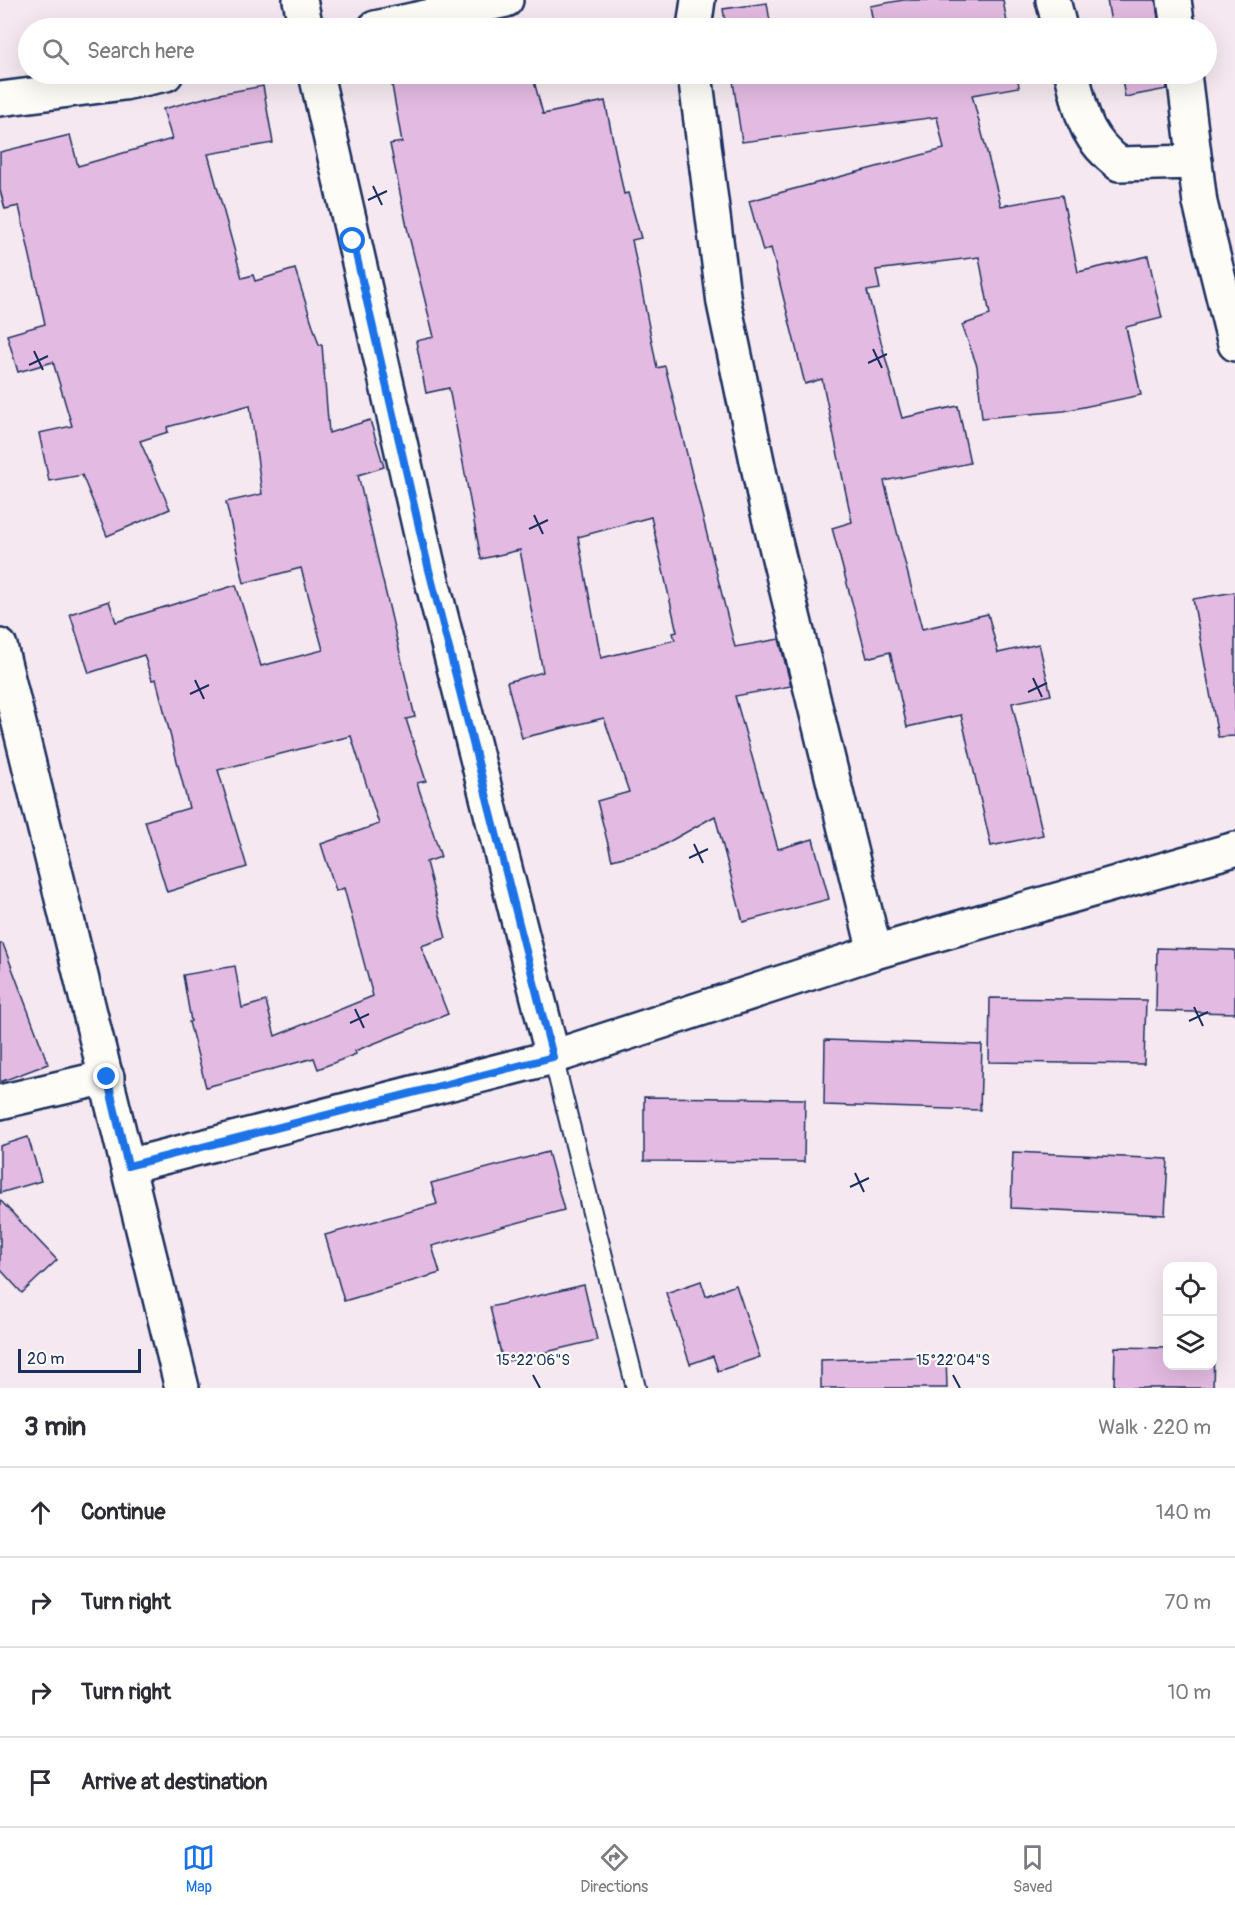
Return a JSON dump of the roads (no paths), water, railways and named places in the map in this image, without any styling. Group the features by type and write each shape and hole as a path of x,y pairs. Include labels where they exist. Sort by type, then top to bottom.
{"street":[{"path":"300,0 304,18"},
{"path":"422,18 506,0"},
{"path":"695,18 698,0"},
{"path":"1053,0 1058,18"},
{"path":"1174,0 1177,18"},
{"path":"0,99 116,84"},
{"path":"318,84 428,566 553,1057"},
{"path":"695,84 724,303 767,509 875,951"},
{"path":"1075,84 1086,129 1102,150 1119,164 1195,162"},
{"path":"1185,84 1200,203 1235,344"},
{"path":"2,662 183,1388"},
{"path":"128,1166 553,1057 875,951 1235,849"},
{"path":"0,1102 107,1077"}],"lane":[{"path":"553,1057 636,1388"}]}
